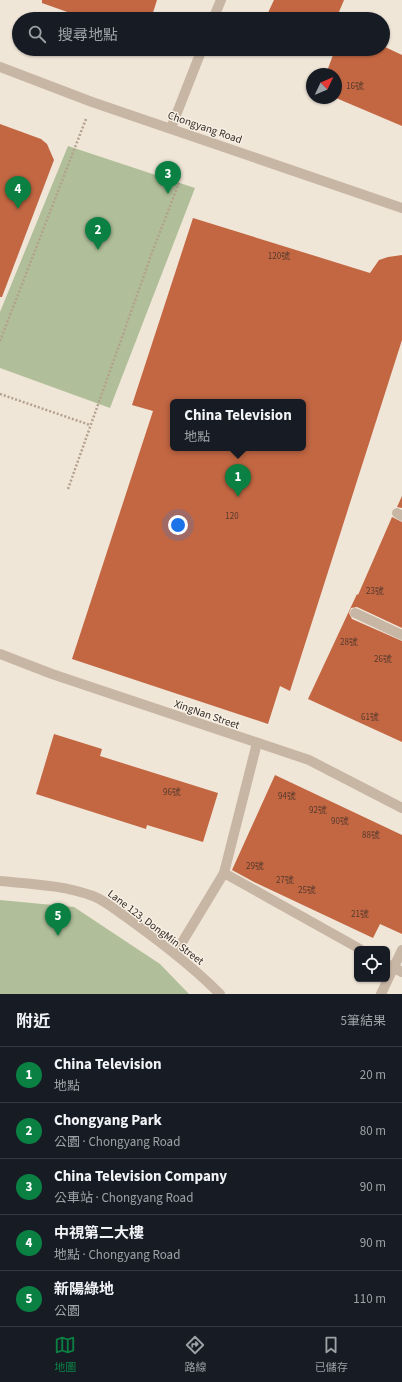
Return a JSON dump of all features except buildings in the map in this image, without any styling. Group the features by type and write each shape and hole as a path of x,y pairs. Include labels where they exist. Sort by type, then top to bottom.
{"street":[{"path":"216,12 221,0"},
{"path":"171,128 199,56"},
{"name":"Chongyang Road","path":"0,67 92,102 402,208"},
{"path":"356,613 402,635"},
{"name":"XingNan Street","path":"0,654 52,674 310,760 402,808"},
{"path":"175,954 224,873 257,743"},
{"path":"224,873 355,946"},
{"name":"Lane 123, DongMin Street","path":"0,881 57,886 94,896 175,954 220,994"},
{"path":"381,994 402,950"}],"path":[{"path":"0,341 92,102"},
{"path":"68,489 153,250 179,183"},
{"path":"0,394 90,425"}],"green space":[{"path":"68,146 195,188 110,408 0,368 0,312"},
{"path":"0,900 74,907 160,964 189,994 0,994"}],"place":[{"name":"China Television Company","path":"168,194"},
{"name":"中視第二大樓","path":"18,209"},
{"name":"Chongyang Park","path":"98,250"},
{"name":"China Television","path":"238,497"},
{"name":"新陽綠地","path":"58,936"}]}
